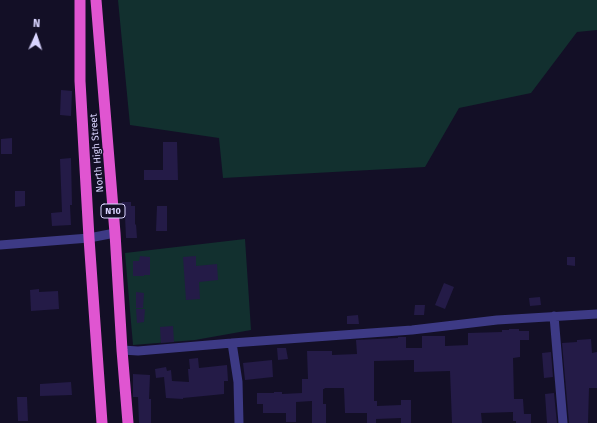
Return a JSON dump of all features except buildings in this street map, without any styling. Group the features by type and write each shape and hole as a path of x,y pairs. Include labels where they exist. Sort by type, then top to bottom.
{"highway":[{"name":"North High Street","path":"80,0 80,81 102,423"},
{"name":"North High Street","path":"96,0 115,233 128,423"}],"street":[{"path":"0,245 89,238 115,233"},
{"path":"122,350 138,352 232,343 412,330 497,320 597,314"},
{"path":"554,316 563,423"},
{"path":"232,343 238,382 239,423"}],"green space":[{"path":"118,0 597,0 597,30 577,32 531,93 459,108 425,167 223,178 219,138 130,125"},
{"path":"245,239 251,330 195,340 133,345 125,253"}]}
